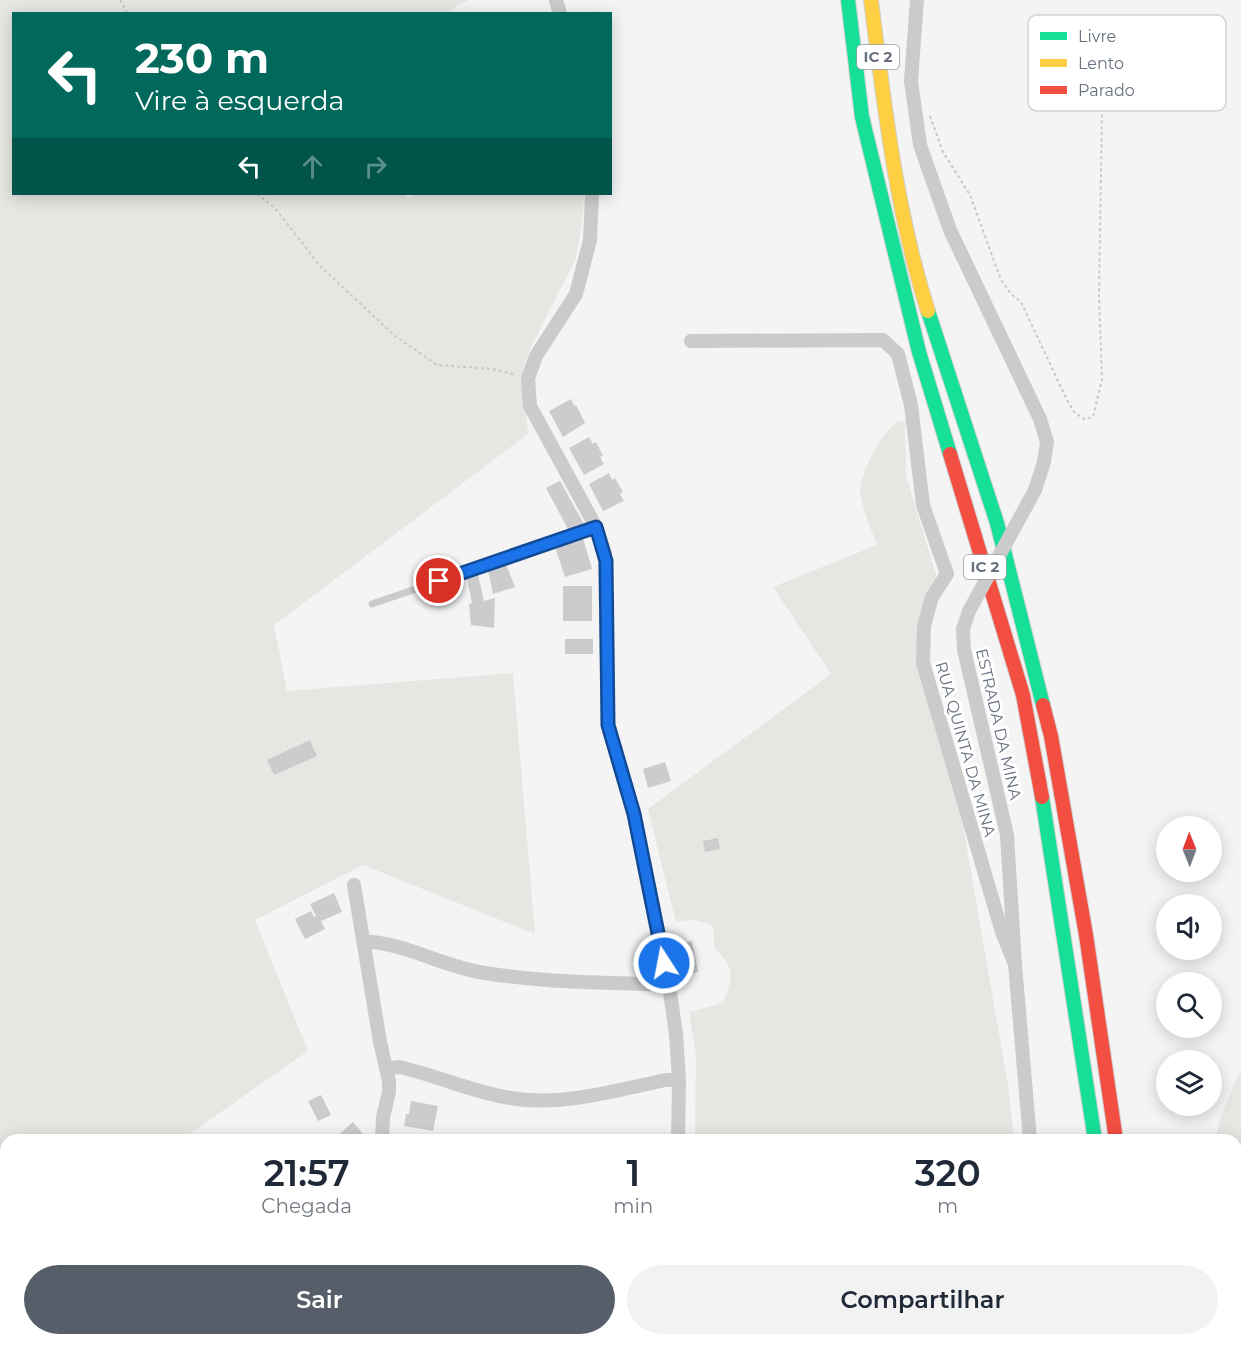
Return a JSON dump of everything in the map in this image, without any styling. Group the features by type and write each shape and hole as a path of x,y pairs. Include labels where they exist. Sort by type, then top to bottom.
{"highway":[{"name":"IC 2","path":"848,0 862,117 898,274 919,352 1023,695 1041,789 1094,1134"},
{"name":"IC 2","path":"871,0 885,113 914,267 997,523 1051,736 1086,935 1115,1134"}],"street":[{"name":"ESTRADA DA MINA","path":"917,0 910,81 920,145 950,230 1040,419 1047,442 1044,462 1035,490 969,610 963,629 964,650 1007,835 1029,1134"},
{"path":"592,195 590,240 576,294 536,356 528,378 530,406 596,527 606,561 608,725 634,814 669,985 676,1034 679,1080 678,1134"},
{"name":"RUA QUINTA DA MINA","path":"692,341 883,340 898,354 911,405 923,505 947,574 932,597 924,626 923,663 1002,932 1015,964"},
{"path":"354,885 389,1092 383,1117 382,1134"},
{"path":"363,941 387,944 476,971 508,977 669,985"},
{"path":"386,1069 399,1067 494,1095 536,1101 560,1100 666,1080 679,1080"}],"lane":[{"path":"372,604 596,527"}],"path":[{"path":"927,109 943,152 970,195 1001,280 1011,294 1021,302 1067,400 1074,412 1083,420 1093,417 1102,379 1099,295 1102,111"},
{"path":"258,195 275,208 320,266 395,336 437,365 493,369 528,378"}],"shaded area":[{"path":"0,0 468,0 447,12 12,12 12,195 405,195 407,198 417,195 584,195 576,258 529,351 522,371 528,434 274,625 287,691 513,673 535,934 363,865 255,920 308,1051 190,1134 0,1134"},
{"path":"899,421 905,422 906,476 937,578 917,650 920,676 958,797 1009,1091 1013,1134 695,1134 696,1055 689,1012 723,1003 729,986 730,973 726,961 714,948 714,931 710,924 695,920 676,922 648,809 831,674 773,587 877,545 860,490 865,472 879,442"},
{"path":"1241,1070 1241,1134 1217,1134 1222,1113"}],"building":[{"path":"571,399 585,423 563,437 549,411"},
{"path":"589,437 593,444 596,442 604,464 584,475 569,448"},
{"path":"609,473 612,480 615,478 623,492 620,494 624,501 603,511 589,484"},
{"path":"560,481 585,526 570,533 546,488"},
{"path":"582,535 592,569 565,577 554,544"},
{"path":"505,562 515,587 493,594 488,570"},
{"path":"478,575 484,601 495,598 494,628 471,625 469,604 472,603 467,579"},
{"path":"563,586 592,586 592,621 563,621"},
{"path":"565,639 593,639 593,654 565,654"},
{"path":"310,740 317,756 274,775 267,760"},
{"path":"665,762 671,781 648,788 643,769"},
{"path":"718,838 720,849 705,852 703,841"},
{"path":"334,893 342,912 321,921 325,929 305,939 295,919 311,911 314,917 316,916 310,904"},
{"path":"692,941 698,972 685,975 678,944"},
{"path":"321,1095 331,1115 318,1121 308,1101"},
{"path":"411,1101 438,1106 433,1131 404,1126"},
{"path":"353,1122 363,1134 339,1134"}],"traffic: fast":[{"path":"848,0 862,117 919,352 950,454"},
{"path":"928,311 997,523 1043,705"},
{"path":"1042,797 1094,1134"}],"traffic: slow":[{"path":"871,0 886,118 899,196 928,311"}],"traffic: jam":[{"path":"950,454 1023,695 1042,797"},
{"path":"1043,705 1051,736 1086,935 1115,1134"}],"route":[{"path":"439,581 596,527 606,561 608,725 634,814 664,963"}]}
